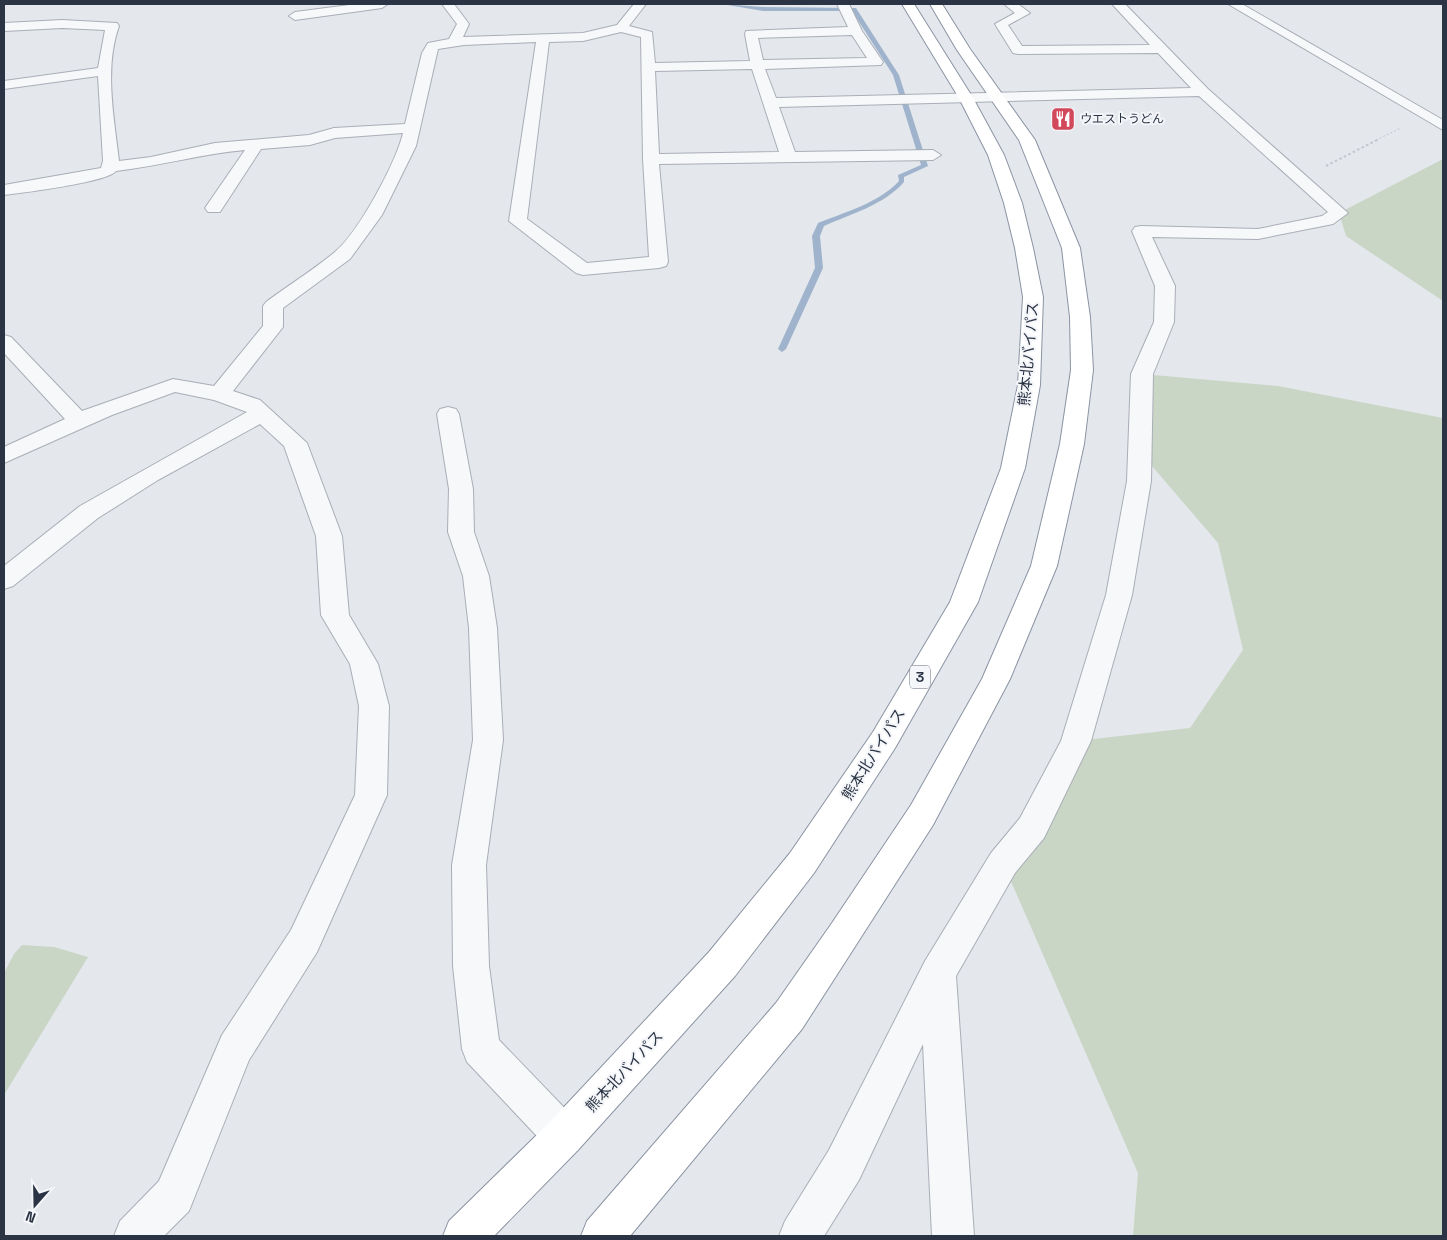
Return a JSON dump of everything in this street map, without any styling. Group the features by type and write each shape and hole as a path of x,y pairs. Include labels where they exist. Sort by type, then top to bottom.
{"highway":[{"path":"895,4 923,30"},
{"name":"熊本北バイパス","path":"464,1236 564,1136 722,964 802,863 884,740 964,602 1013,468 1028,384 1033,297 1013,202 996,154 966,98 908,4"},
{"path":"602,1236 789,1016 844,934 922,815 996,679 1044,566 1072,444 1081,379 1080,317 1071,248 1027,140 964,50 936,4"}],"street":[{"path":"295,16 382,4"},
{"path":"448,4 463,24 455,41"},
{"path":"621,28 640,4"},
{"path":"647,68 876,62 856,31 843,4"},
{"path":"1010,4 1024,13 1001,24 1018,50 1163,49"},
{"path":"800,1236 844,1164 938,974 1003,863 1032,828 1076,741 1119,594 1139,481 1142,374 1164,322 1165,286 1141,231 1258,234 1327,220 1339,213 1203,92 1118,4"},
{"path":"1234,4 1443,126"},
{"path":"4,27 62,24 113,26 109,33 106,71 111,161 108,171 100,174 4,190"},
{"path":"219,394 273,327 272,306 343,255 373,216 408,146 429,53 433,46 455,41 543,38 583,37 621,28 648,35 647,68 651,159 660,262 583,269 518,221 543,38"},
{"path":"789,158 758,64 751,34 856,31"},
{"path":"4,84 106,71"},
{"path":"771,103 1203,92"},
{"path":"109,167 151,162 215,148 310,140 334,133 411,128"},
{"path":"214,208 256,145"},
{"path":"651,159 933,156"},
{"path":"4,341 79,422"},
{"path":"4,456 79,422 174,385 219,394 252,405 295,443 329,536 335,615 364,664 374,706 371,795 304,941 235,1048 174,1196 135,1236"},
{"path":"4,580 89,512 150,475 262,413"},
{"path":"448,414 461,489 461,532 476,576 483,637 488,740 470,864 471,966 481,1049 564,1136"},
{"path":"938,974 953,1236"}],"path":[{"path":"1308,184 1338,182 1323,167 1426,115"}],"green space":[{"path":"1443,159 1443,301 1346,236 1339,213"},
{"path":"1142,374 1278,386 1443,418 1443,1236 1133,1236 1138,1173 1003,863 1076,741 1190,728 1243,650 1218,543 1140,452"},
{"path":"22,945 54,947 88,957 4,1095 4,973 14,954"}],"waterway":[{"path":"724,4 763,9 854,9 896,75 925,166 900,176 902,181 893,191 882,198 821,225 816,236 819,268 782,349"}],"place":[{"name":"ウエストうどん","path":"1063,119"}]}
